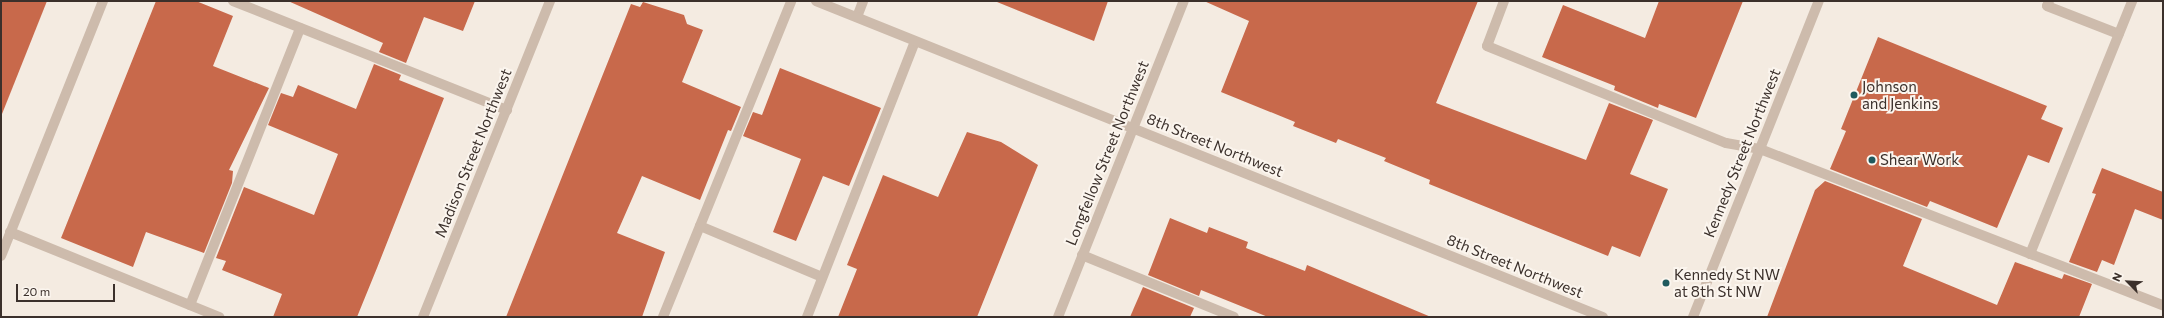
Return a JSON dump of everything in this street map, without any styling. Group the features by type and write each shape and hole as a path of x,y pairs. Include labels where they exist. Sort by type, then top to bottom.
{"street":[{"path":"1,256 103,1"},
{"path":"233,1 506,110"},
{"name":"Madison Street Northwest","path":"423,317 550,1"},
{"path":"663,317 791,1"},
{"name":"8th Street Northwest","path":"816,1 1603,317"},
{"path":"857,18 864,1"},
{"name":"Longfellow Street Northwest","path":"1058,317 1184,1"},
{"path":"1504,1 1487,46 1726,144 1760,149 2163,306"},
{"name":"Kennedy Street Northwest","path":"1693,317 1819,1"},
{"path":"2049,1 2047,6 2119,34"},
{"path":"2030,254 2132,1"},
{"path":"190,305 300,28"},
{"path":"807,317 916,41"},
{"path":"700,226 822,277"},
{"path":"10,232 219,317"},
{"path":"1082,255 1234,317"}],"building":[{"path":"1,1 47,1 2,114 1,113"},
{"path":"156,1 196,1 233,16 213,66 269,88 229,170 233,171 232,183 204,253 146,232 133,267 61,238"},
{"path":"288,1 475,1 463,31 424,17 406,63 379,52 383,43"},
{"path":"997,1 1108,1 1094,41 997,2"},
{"path":"1204,1 1478,1 1436,103 1586,160 1609,103 1653,120 1630,174 1668,189 1640,257 1612,246 1608,256 1429,184 1430,180 1384,161 1386,158 1338,139 1336,143 1293,126 1295,122 1221,92 1249,21"},
{"path":"1659,1 1743,1 1696,118 1659,104 1658,108 1614,90 1615,86 1542,57 1563,5 1645,38"},
{"path":"643,2 684,15 687,24 703,30 682,82 741,107 731,131 728,130 700,200 642,176 617,233 665,252 642,317 506,317 631,4 640,7"},
{"path":"1878,37 2047,106 2041,119 2063,128 2049,163 2028,155 1997,228 1930,201 1927,207 1830,169 1846,131 1841,129"},
{"path":"374,64 401,75 399,80 444,98 377,268 357,317 273,317 282,294 222,270 226,261 216,258 244,187 314,215 338,154 268,125 281,93 293,97 298,85 356,109"},
{"path":"780,68 881,108 849,186 823,176 796,241 773,232 801,159 743,136 753,112 762,115"},
{"path":"967,132 1001,142 1038,165 977,317 838,317 857,269 847,265 883,175 938,197"},
{"path":"2102,168 2163,192 2163,220 2135,209 2114,265 2102,260 2097,272 2069,262 2096,194 2092,193"},
{"path":"1825,181 1922,219 1903,266 1997,305 2015,262 2062,279 2064,274 2092,284 2079,317 1767,317 1815,190"},
{"path":"1170,218 1207,233 1209,227 1248,242 1246,248 1305,271 1307,265 1431,317 1268,317 1201,290 1199,296 1148,275"},
{"path":"1143,287 1194,308 1190,317 1130,317"}],"place":[{"name":"Johnson and Jenkins","path":"1854,95"},
{"name":"Shear Work","path":"1872,160"},
{"name":"Kennedy St NW at 8th St NW","path":"1666,283"}]}
